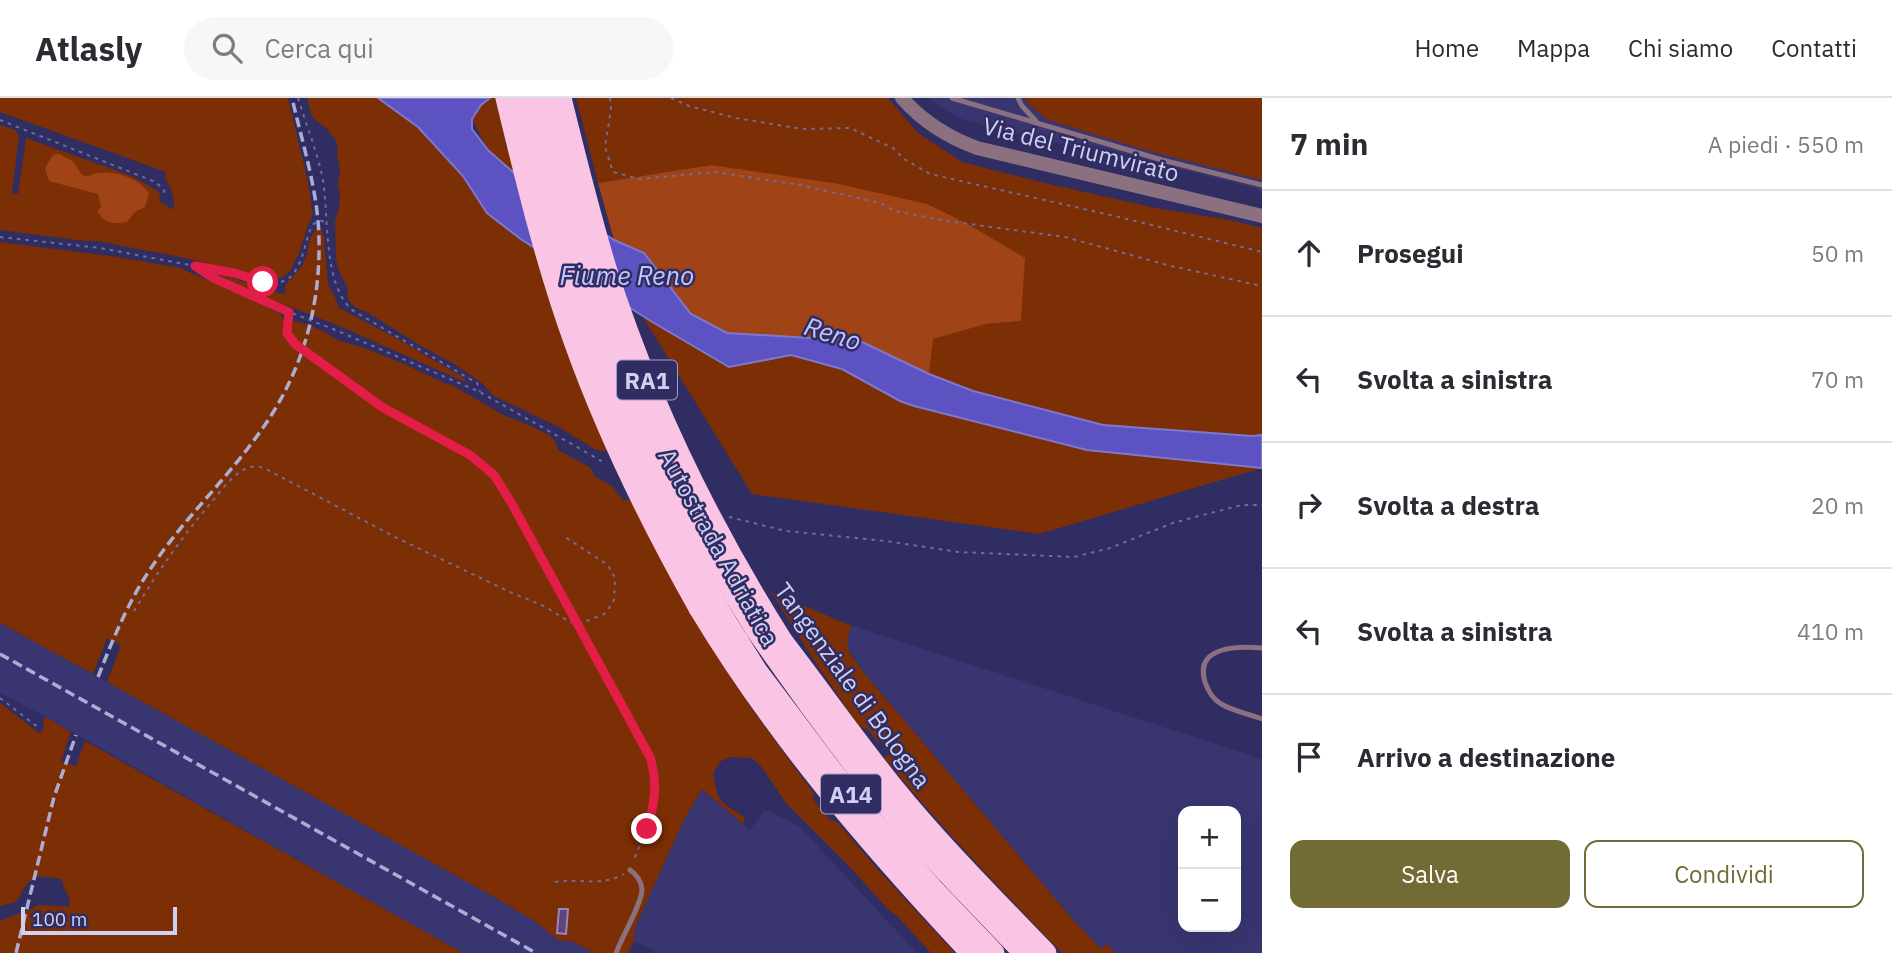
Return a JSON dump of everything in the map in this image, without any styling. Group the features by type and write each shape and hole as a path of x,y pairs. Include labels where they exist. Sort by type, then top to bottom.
{"highway":[{"name":"RA1","path":"506,98 546,251 592,387 645,507 699,608 728,656 817,778 886,861 971,953"},
{"name":"Autostrada Adriatica","path":"523,98 560,241 597,355 619,411 675,531 757,671 830,768 868,816 994,953"},
{"name":"Autostrada Adriatica","path":"543,98 584,255 623,368 682,499 727,584 755,630 884,802 1024,953"},
{"name":"Tangenziale di Bologna","path":"561,98 607,269 647,382 696,491 748,587 783,642 858,744 960,863 1045,953"}],"street":[{"name":"Via del Triumvirato","path":"902,98 933,127 977,148 1262,216"}],"lane":[{"path":"953,98 1162,160 1262,185"},
{"path":"1018,98 1038,123"},
{"path":"1262,648 1230,647 1218,651 1206,662 1203,669 1207,688 1213,698 1222,705 1262,719"},
{"path":"616,953 641,897 641,884 630,870"}],"path":[{"path":"298,98 322,174 325,223 334,280 345,304 477,383 480,392"},
{"path":"610,98 611,109 605,147 613,172 639,179 715,173 800,185 880,203 895,211 1065,237 1159,263 1262,286"},
{"path":"671,98 689,106 736,118 802,129 850,128 893,148 904,159 930,174 1262,252"},
{"path":"0,120 153,181 163,188 166,196"},
{"path":"0,237 100,248 234,273 263,282 282,282 299,264 315,222 325,223"},
{"path":"195,266 213,278 289,312 480,392 609,465"},
{"path":"289,312 287,333 295,344 382,407 470,455 494,475 646,746 654,771 655,800 647,829 630,870 604,882 555,882"},
{"path":"134,611 173,550 216,497 244,469 258,466 395,537 579,624 608,610 614,600 615,578 608,565 562,535"},
{"path":"726,516 808,534 876,540 958,552 1074,557 1110,548 1173,523 1242,505 1262,505"},
{"path":"0,698 39,728"}],"shaded area":[{"path":"0,98 288,98 313,214 290,271 281,278 268,279 185,258 97,241 0,230 0,125 15,130 19,135 12,193 18,194 26,138 134,177 159,192 161,203 174,209 174,205 171,189 165,179 166,172 0,112"},
{"path":"307,98 378,98 418,127 463,176 487,213 536,250 608,448 605,451 596,450 559,427 494,396 482,383 453,363 356,308 349,301 348,289 338,269 336,258 335,221 340,193 338,146 328,130 312,117"},
{"path":"485,98 496,98 514,173 488,150 472,119"},
{"path":"576,98 888,98 918,133 962,162 1156,208 1262,228 1262,435 1103,425 973,391 929,374 932,339 986,324 1021,321 711,165 598,183"},
{"path":"929,98 1262,98 1262,193 1257,189 1120,153 1116,156 1050,142 962,119"},
{"path":"1025,98 1262,98 1262,180 1145,150 1048,120 1027,103"},
{"path":"59,154 74,162 82,175 113,173 131,178 149,194 145,207 135,212 127,222 107,221 97,211 101,207 98,194 49,181 45,168 53,155"},
{"path":"711,165 839,184 927,204 966,223 1025,258 1021,321 986,324 933,339 929,374 860,341 727,333 691,314 644,254 614,240 598,183"},
{"path":"321,227 328,285 339,308 398,339 464,378 465,382 337,325 239,287 219,275 285,294 285,286 304,262 314,232"},
{"path":"0,242 180,268 261,304 282,317 306,324 337,340 367,349 452,385 505,416 549,435 558,450 591,468 594,476 612,486 623,500 632,500 721,663 815,795 812,798 829,819 838,823 955,953 931,953 786,803 761,766 750,758 731,757 721,761 713,773 718,796 744,817 743,824 702,789 684,820 635,927 634,941 628,953 594,953 573,942 558,940 536,922 496,898 107,682 121,645 107,638 93,674 0,623"},
{"path":"641,314 729,367 791,355 842,369 914,406 1087,450 1262,468 1039,534 752,494"},
{"path":"771,592 852,626 848,641 849,652 865,674 1075,922 1101,949 1107,944 1115,953 1062,953 1016,906 884,758 890,754 880,741 877,742 869,730 859,726"},
{"path":"0,623 452,873 536,922 558,940 573,942 594,953 463,953 0,693"},
{"path":"852,626 1262,759 1262,953 1115,953 1107,945 1101,950 865,674 848,649 847,637"},
{"path":"0,703 39,733 44,729 43,721 46,717 71,732 61,761 76,766 85,741 463,953 0,953 0,921 38,905 69,907 70,903 62,880 39,876 27,883 16,902 0,906"},
{"path":"702,789 750,830 764,811 800,827 917,953 653,953 654,950 634,941 635,927 684,820"}],"water":[{"name":"Fiume Reno","path":"378,98 490,98 481,105 472,119 472,129 488,150 514,173 614,240 644,253 691,314 727,333 860,341 929,374 973,391 1103,425 1262,435 1262,468 1087,450 914,406 842,369 791,355 729,367 522,240 487,213 463,176 418,127"}],"building":[{"path":"559,909 568,909 566,934 557,933"}],"railway":[{"path":"98,677 143,581 176,534 244,453 272,414 285,392 304,345 316,295 319,243 310,170 292,98"},
{"path":"0,654 536,953"},
{"path":"16,953 54,797 76,735"}],"route":[{"path":"263,282 234,273 195,266 213,278 289,312 287,333 290,341 382,407 470,455 494,475 646,746 655,783 655,800 647,829"}],"water label":[{"name":"Reno","path":"833,333"}]}
